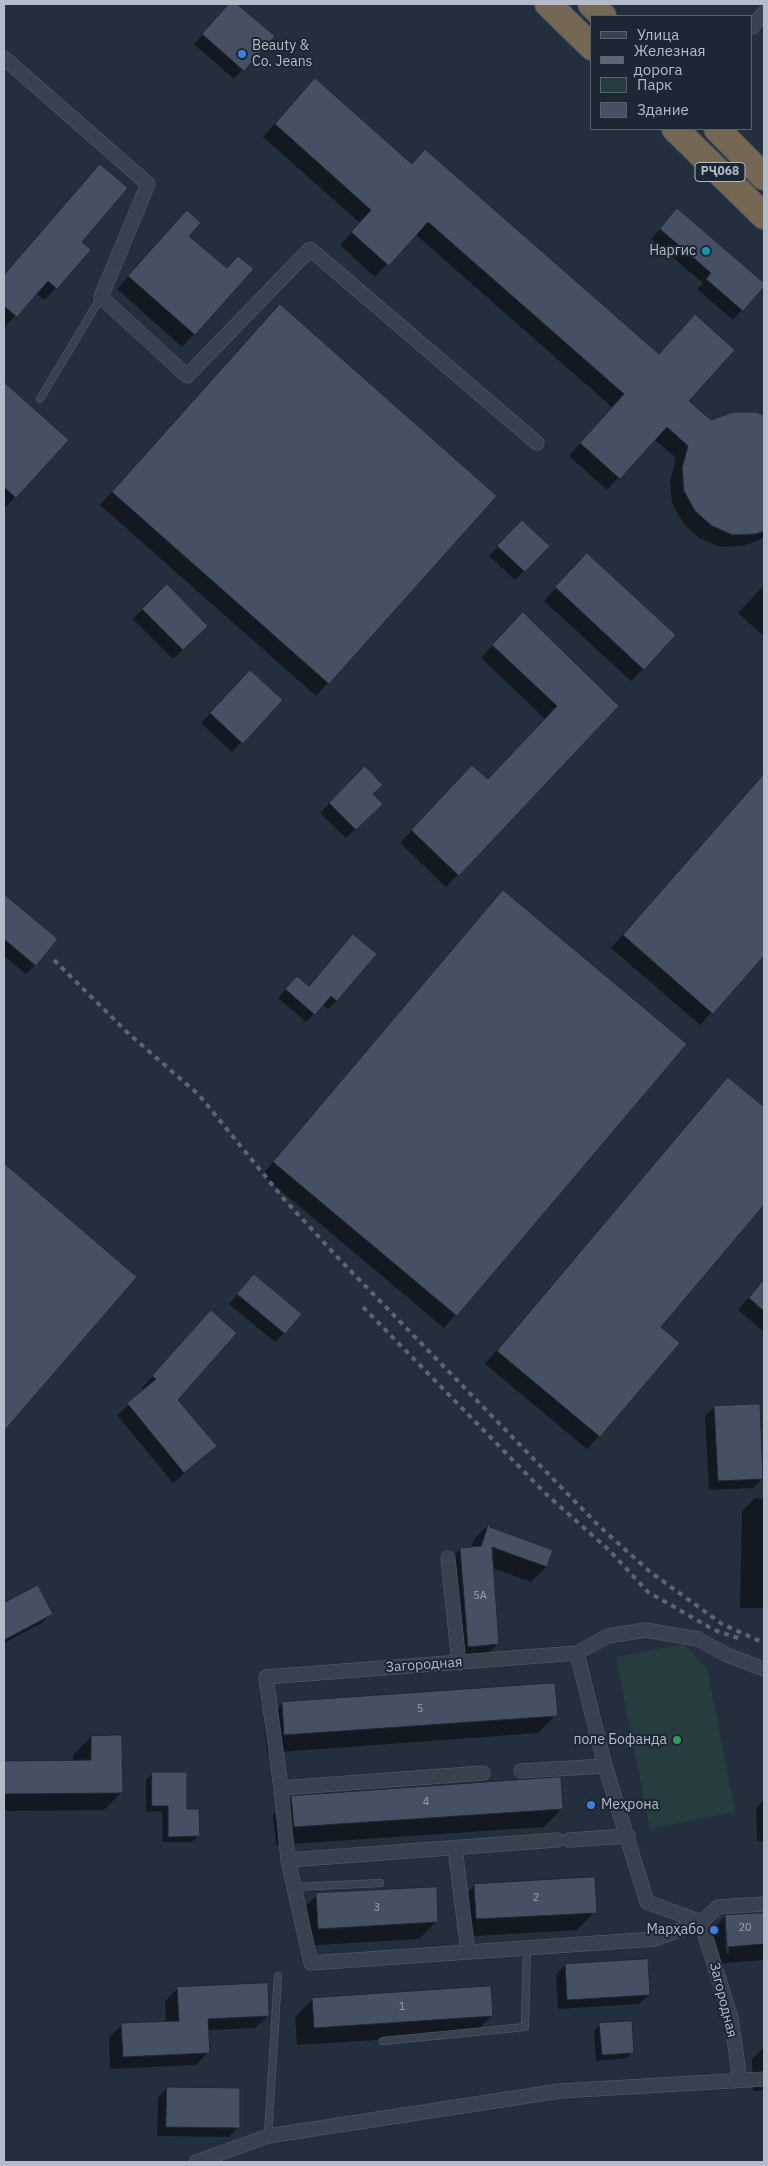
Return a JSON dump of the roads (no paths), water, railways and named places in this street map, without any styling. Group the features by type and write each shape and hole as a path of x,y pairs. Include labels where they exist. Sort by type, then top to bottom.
{"highway":[{"path":"548,4 590,45"},
{"path":"590,4 602,15"},
{"name":"РҶ068","path":"676,130 764,216"},
{"name":"РҶ068","path":"718,130 764,177"}],"street":[{"path":"753,26 764,13"},
{"path":"4,58 148,184 100,297 187,376 310,249 537,443"},
{"path":"448,1558 459,1663"},
{"path":"764,1669 726,1655 698,1640 645,1630 608,1636 578,1653 605,1766 647,1902 701,1922 718,1907 764,1904"},
{"name":"Загородная","path":"578,1653 266,1678 282,1788 288,1860 311,1963 655,1939 701,1922 731,2018 740,2080"},
{"path":"521,1771 605,1766"},
{"path":"282,1788 482,1773"},
{"path":"288,1860 628,1836"},
{"path":"456,1848 468,1952"},
{"path":"196,2162 268,2136 560,2091 764,2079"}],"lane":[{"path":"40,399 100,297"},
{"path":"294,1887 380,1883"},
{"path":"383,2042 526,2027 527,1948"},
{"path":"268,2136 278,1976"}],"railway":[{"path":"54,960 128,1033 199,1095 283,1198 340,1260 598,1525 649,1571 722,1624 764,1643"},
{"path":"363,1307 546,1494 610,1551 648,1592 714,1630 738,1638"}],"place":[{"name":"Beauty & Co. Jeans","path":"242,54"},
{"name":"Наргис","path":"706,251"},
{"name":"поле Бофанда","path":"677,1740"},
{"name":"Меҳрона","path":"591,1805"},
{"name":"Марҳабо","path":"714,1930"}]}
